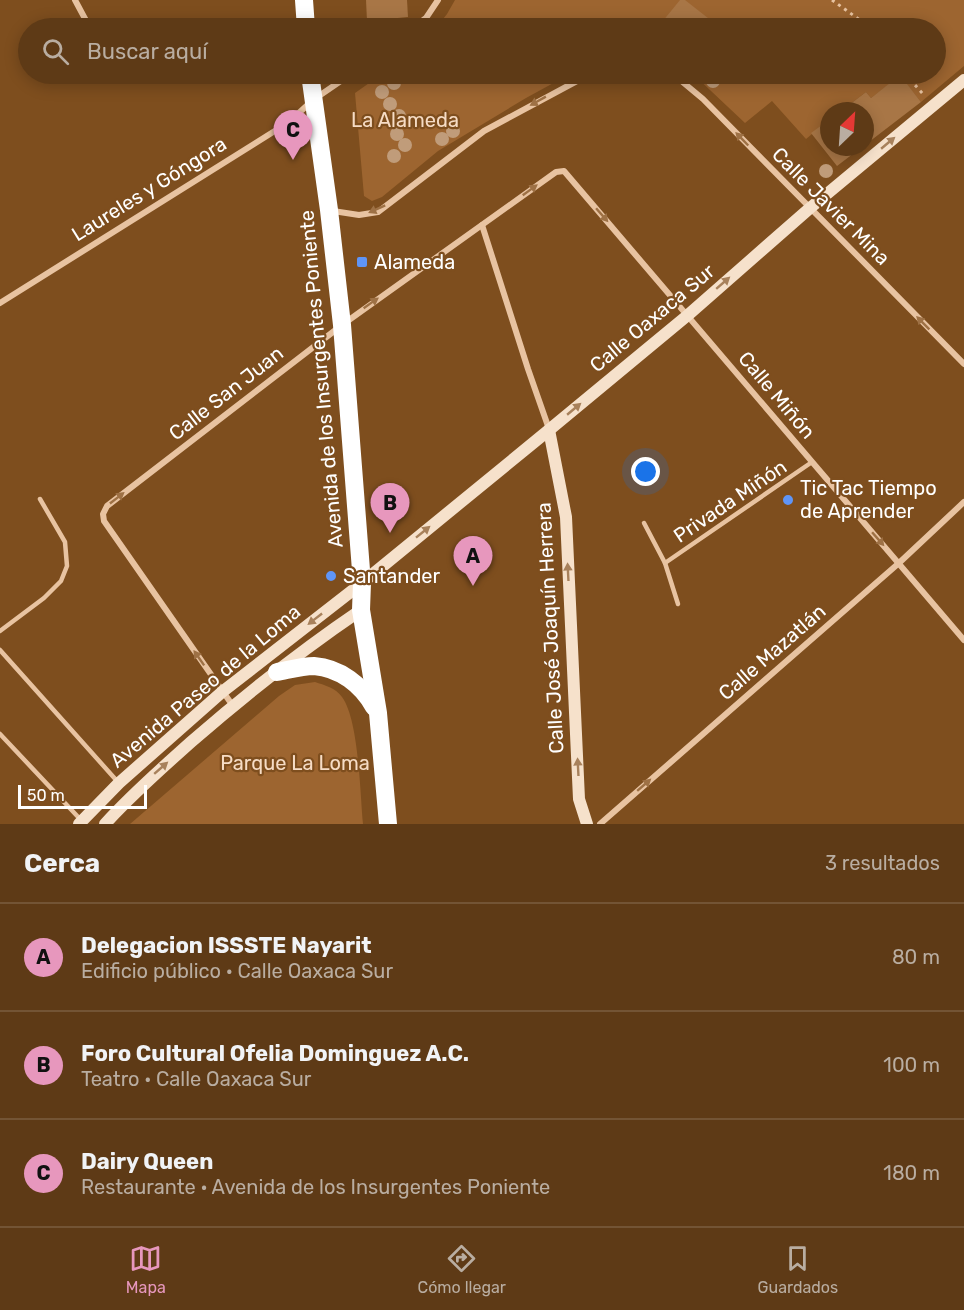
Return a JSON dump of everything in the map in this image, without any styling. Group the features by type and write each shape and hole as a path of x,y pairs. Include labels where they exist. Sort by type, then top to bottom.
{"highway":[{"path":"304,0 305,18"},
{"name":"Avenida de los Insurgentes Poniente","path":"311,84 342,324 362,583 361,610 378,714 388,824"},
{"path":"276,672 312,666 327,668 350,679 367,694 378,714"}],"street":[{"path":"75,0 85,18"},
{"path":"426,18 438,0"},
{"name":"Calle Oaxaca Sur","path":"362,583 688,315 810,208 964,80"},
{"name":"Laureles y Góngora","path":"0,303 289,122 313,100 336,84"},
{"path":"329,210 359,215 378,212 484,131 571,84"},
{"name":"Calle Javier Mina","path":"685,84 703,99 964,364"},
{"name":"Calle San Juan","path":"233,706 104,521 103,514 107,506 342,324 556,172 564,171"},
{"name":"Calle Miñón","path":"564,171 964,640"},
{"name":"Calle José Joaquín Herrera","path":"482,225 549,430 566,517 579,800 587,824"},
{"name":"Calle Mazatlán","path":"600,824 898,563 964,502"},
{"name":"Avenida Paseo de la Loma","path":"81,823 119,783 222,692 362,583"},
{"name":"Avenida Paseo de la Loma","path":"105,824 131,795 233,706 324,635 361,610"}],"lane":[{"name":"Privada Miñón","path":"665,563 812,462"},
{"path":"0,631 44,598 61,581 67,566 65,542 40,499"},
{"path":"644,523 665,563 678,604"},
{"path":"0,650 119,783"},
{"path":"0,734 81,823"}],"path":[{"path":"832,0 857,18"},
{"path":"913,84 932,106"}],"green space":[{"path":"455,0 964,0 964,66 946,81 946,18 444,18"},
{"name":"La Alameda","path":"368,84 552,84 438,151 382,197 372,201 364,196 355,93"},
{"path":"704,84 889,84 871,98 866,92 853,102 820,102 820,127 806,139 772,101 745,123"},
{"path":"906,84 942,84 921,102"},
{"name":"Parque La Loma","path":"315,682 337,691 348,708 360,777 363,824 130,824 279,696 295,685"}],"building":[{"path":"366,0 407,0 408,17 367,18"},
{"path":"680,0 685,0 708,18 665,18"},
{"path":"889,84 907,84 921,102 874,138 874,102 853,102 866,92 871,98"},
{"path":"820,126 820,144 811,133"},
{"path":"829,156 850,156 837,166"}],"place":[{"name":"Dairy Queen","path":"293,160"},
{"name":"Alameda","path":"362,262"},
{"name":"Tic Tac Tiempo de Aprender","path":"788,500"},
{"name":"Foro Cultural Ofelia Dominguez A.C.","path":"390,533"},
{"name":"Santander","path":"331,576"},
{"name":"Delegacion ISSSTE Nayarit","path":"473,586"}]}
